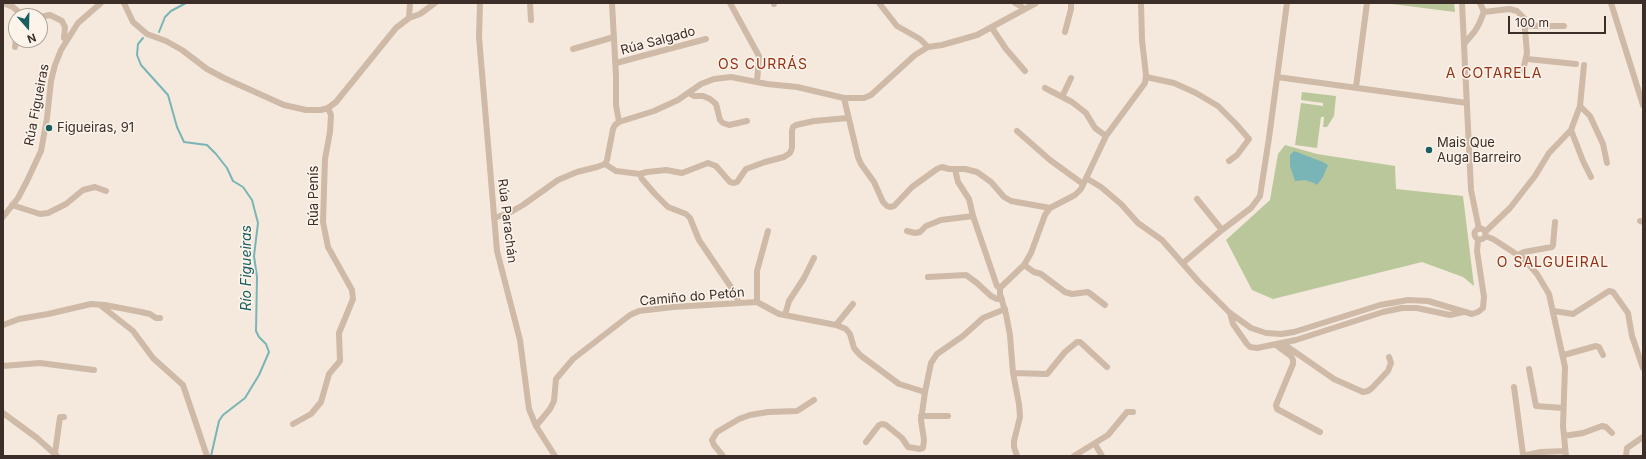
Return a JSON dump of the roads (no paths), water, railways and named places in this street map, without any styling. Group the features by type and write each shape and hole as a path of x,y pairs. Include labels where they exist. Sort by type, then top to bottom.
{"street":[{"path":"3,3 14,8"},
{"name":"Rúa Figueiras","path":"3,217 12,206 27,181 41,151 55,65 66,40 78,23 101,3"},
{"path":"124,3 133,22 146,34 182,50 207,69 284,105 306,110 321,110 328,108 336,102 396,28 408,18 420,14 435,3"},
{"path":"408,18 410,3"},
{"name":"Rúa Parachán","path":"480,3 479,37 497,251 520,340 529,409 536,426 555,456"},
{"path":"530,3 531,20"},
{"name":"Rúa Salgado","path":"612,3 616,63 616,105 619,122"},
{"path":"730,3 759,56 760,62 757,82"},
{"path":"879,3 897,26 920,39 928,47"},
{"path":"1015,3 1022,7 1023,10"},
{"path":"494,218 518,208 558,180 577,172 597,168 605,164 615,125 619,122 654,111 689,93 701,84 722,77 731,77 797,87 844,98 868,97 915,55 928,47 965,39 992,28 1036,3"},
{"path":"1065,32 1071,9 1071,3"},
{"path":"1000,288 1024,265 1045,215 1050,208 1075,195 1084,181 1106,136 1142,89 1146,77 1142,40 1141,3"},
{"path":"1183,263 1251,208 1260,196 1287,3"},
{"path":"1356,87 1367,3"},
{"path":"1462,3 1471,190 1479,229 1482,229 1485,234 1524,259 1537,274 1549,294 1566,367 1563,408 1566,454 1541,452 1527,455 1523,454 1514,387"},
{"path":"1464,44 1475,31 1484,12 1480,3"},
{"path":"1610,3 1643,105"},
{"path":"1484,12 1509,9 1517,11 1524,18 1527,59 1523,71"},
{"path":"48,15 62,21 65,27 64,38 66,40"},
{"path":"1525,24 1532,26 1564,26"},
{"path":"992,28 1006,49 1025,71"},
{"path":"573,49 614,37"},
{"name":"Rúa Salgado","path":"616,63 706,39"},
{"path":"1527,59 1576,64"},
{"path":"1478,240 1483,239 1485,234 1510,208 1549,153 1572,130 1580,106 1584,65"},
{"path":"1146,77 1174,83 1196,93 1218,106 1236,124 1249,139 1237,155 1229,162"},
{"path":"1277,77 1467,103"},
{"path":"1062,97 1072,78"},
{"path":"1045,88 1086,113 1095,128 1106,136"},
{"path":"689,93 694,96 703,96 716,104 720,120 723,123 729,125 747,121"},
{"path":"844,98 858,157 861,164 871,176 883,202 887,206 894,206 912,187 942,167 965,169 977,172 991,182 1004,197 1011,201 1050,208"},
{"path":"1580,106 1590,116 1603,144 1607,163"},
{"name":"Rúa Penís","path":"293,424 311,414 321,402 329,374 340,361 339,333 353,299 352,290 328,247 323,222 325,159 330,132 331,115 328,108"},
{"path":"605,164 616,171 640,174 666,170 682,173 708,163 716,166 730,182 734,183 737,182 746,169 784,157 790,153 792,148 792,131 793,127 796,125 814,121 848,118"},
{"path":"1572,130 1583,161 1591,177"},
{"path":"1016,131 1050,160 1084,181 1101,187 1122,204 1138,223 1167,246 1230,313 1238,320 1258,331 1281,334 1300,330 1394,302 1408,300 1428,301 1472,314 1478,312 1483,308 1484,303 1476,251 1478,240 1474,235 1474,232 1479,229"},
{"path":"954,169 958,182 969,199 973,216 997,286 1000,288 1005,309 1010,335 1013,372 1019,404 1020,417 1014,441 1017,456"},
{"path":"640,174 655,194 668,207 686,214 690,218 699,240 737,296 738,303"},
{"path":"12,206 40,214 48,213 66,204 83,190 95,187 106,191"},
{"path":"1197,199 1222,230"},
{"path":"907,231 915,233 920,232 926,226 941,220 973,216"},
{"path":"1518,255 1524,252 1552,247 1555,222"},
{"path":"757,302 757,271 768,231"},
{"path":"785,315 789,301 804,278 814,258"},
{"path":"1024,265 1034,272 1041,274 1065,292 1072,294 1088,292 1105,305"},
{"path":"928,277 966,275 991,296 997,299 1002,299"},
{"path":"1554,311 1573,314 1609,291 1613,292 1628,313 1632,336 1643,368"},
{"name":"Camiño do Petón","path":"536,426 550,409 554,400 556,378 572,359 630,315 639,311 673,307 757,302 779,314 846,329 850,334 854,348 865,359 899,384 925,392"},
{"path":"3,325 19,319 91,304 141,312 150,314 156,318 160,318"},
{"path":"836,326 853,304"},
{"path":"100,305 133,331 153,358 183,385 207,456"},
{"path":"1230,313 1233,324 1247,344 1250,347 1257,348 1279,344 1383,312 1402,308 1417,308 1450,315 1463,312"},
{"path":"866,442 879,425 882,424 886,425 902,438 908,447 923,448 924,440 921,430 921,416 932,363 937,354 963,336 983,318 1005,309"},
{"path":"1013,372 1043,375 1047,374 1061,357 1077,342 1080,342 1107,367"},
{"path":"1279,344 1334,379 1363,392 1372,388 1388,371 1391,363 1389,357"},
{"path":"1279,344 1291,356 1293,364 1276,405 1277,410 1320,432"},
{"path":"1564,355 1596,346 1599,347 1603,355"},
{"path":"3,366 40,363 94,370"},
{"path":"1529,369 1536,406 1563,408"},
{"path":"723,456 712,440 717,432 739,419 750,415 768,412 797,411 814,400"},
{"path":"1074,456 1108,436 1127,412 1133,412"},
{"path":"3,413 56,455"},
{"path":"921,416 948,416"},
{"path":"56,455 60,417 64,417"},
{"path":"1564,436 1583,433 1602,426 1606,427 1612,433"},
{"path":"1626,456 1630,446 1643,437"},
{"path":"1095,444 1102,456"}],"water":[{"path":"1294,151 1328,165 1323,177 1317,185 1305,180 1295,181 1290,166 1290,155"}],"waterway":[{"name":"Río Figueiras","path":"159,32 165,17 171,11 186,3"},
{"name":"Río Figueiras","path":"143,38 138,44 137,55 141,65 168,95 177,127 184,142 207,145 216,154 227,168 233,181 243,187 252,200 258,223 254,256 257,277 256,331 259,337 266,344 269,352 259,375 245,398 223,415 219,421 211,456"}],"place":[{"name":"Figueiras, 91","path":"49,128"},
{"name":"Mais Que Auga Barreiro","path":"1429,150"}],"district":[{"name":"OS CURRÁS","path":"763,65"},
{"name":"A COTARELA","path":"1494,74"},
{"name":"O SALGUEIRAL","path":"1553,263"}]}
